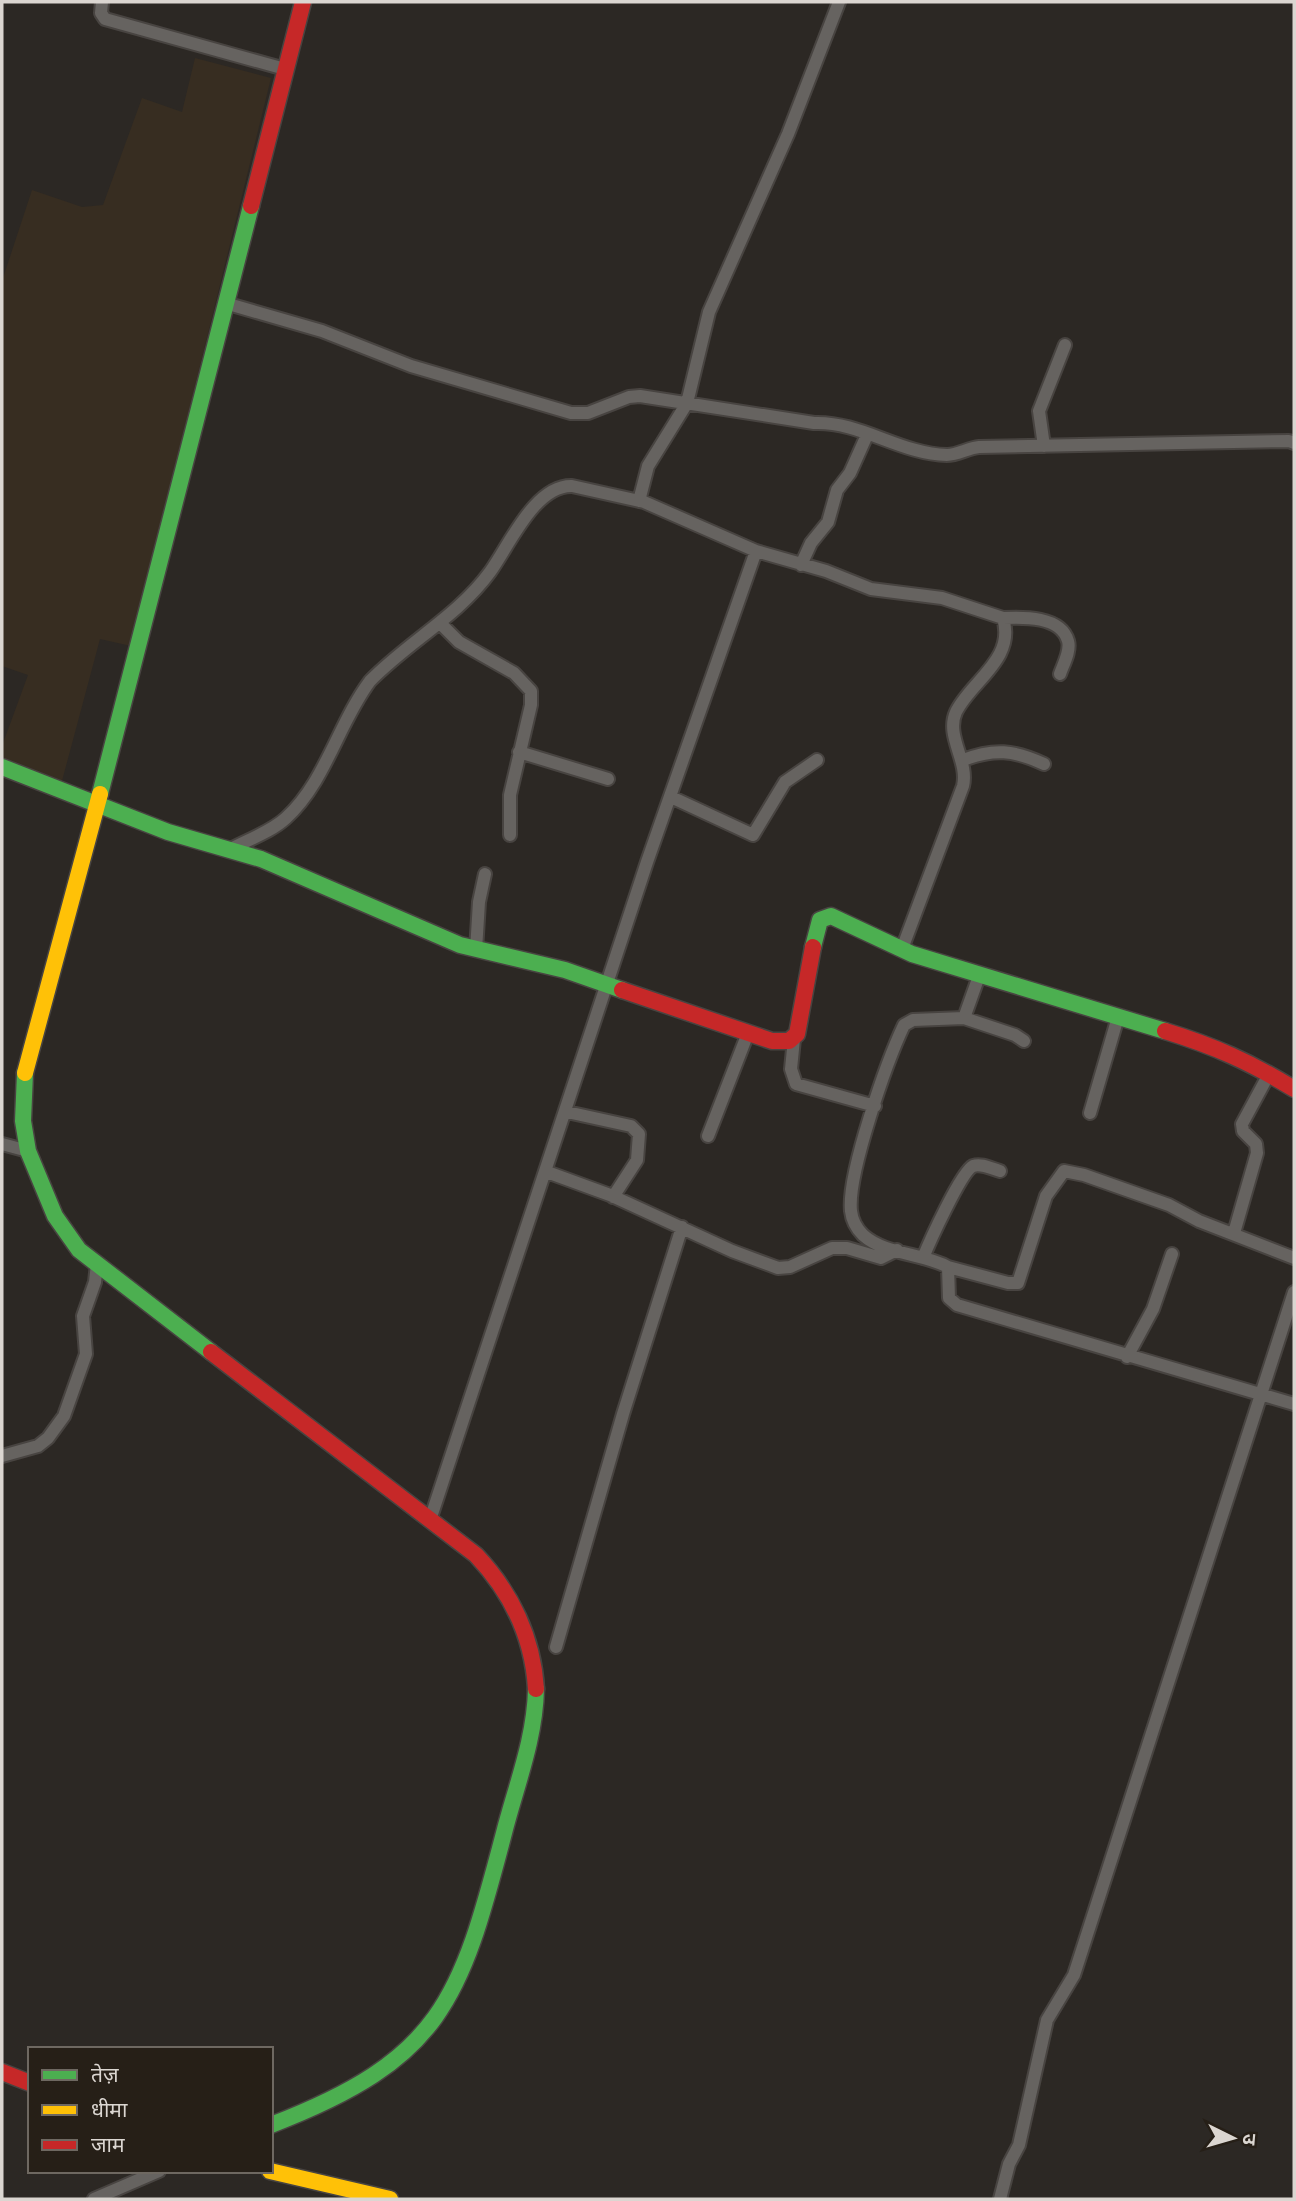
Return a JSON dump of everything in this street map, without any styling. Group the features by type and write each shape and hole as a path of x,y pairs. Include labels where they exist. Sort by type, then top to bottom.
{"street":[{"path":"102,2 101,13 106,19 285,69"},
{"path":"273,2124 331,2102 370,2081 415,2043 448,2001 471,1949 525,1755 536,1687 531,1652 502,1585 489,1568 97,1264 69,1238 55,1216 29,1151 23,1121 24,1076 228,301 303,2"},
{"path":"639,501 648,466 687,403 709,312 793,121 839,2"},
{"path":"228,301 322,331 411,366 571,413 588,413 629,397 687,403 814,423 829,422 944,455 979,447 1294,442"},
{"path":"1044,446 1040,411 1065,345"},
{"path":"801,565 811,543 828,522 837,490 850,473 867,435"},
{"path":"229,850 284,821 295,809 315,782 358,698 370,681 440,623 489,574 542,496 550,490 572,486 639,501 756,551 826,571 871,589 942,598 1003,618 1039,619 1058,629 1069,645 1060,674"},
{"path":"430,1520 607,985 756,551"},
{"path":"902,949 963,786 962,760 953,731 955,714 997,659 1005,629 1003,618"},
{"path":"440,623 459,642 514,673 531,691 531,705 510,795 510,835"},
{"path":"962,760 996,750 1017,753 1044,764"},
{"path":"519,752 608,779"},
{"path":"671,797 753,835 785,782 817,760"},
{"path":"2,767 167,832 261,859 476,950 565,970 782,1043 794,1039"},
{"path":"476,950 479,902 485,874"},
{"path":"874,1106 796,1084 791,1069 794,1039 800,1027 820,920 836,917 902,949 979,976 1215,1046 1294,1089"},
{"path":"964,1018 979,976"},
{"path":"1090,1113 1118,1017"},
{"path":"1024,1041 964,1018 913,1020 904,1025 874,1106 858,1168 851,1211 857,1228 865,1237 897,1251 948,1267 1008,1283 1018,1283 1046,1196 1058,1175 1064,1171 1084,1175 1169,1205 1199,1222 1234,1233 1294,1258"},
{"path":"708,1136 748,1033"},
{"path":"1234,1233 1257,1153 1256,1144 1243,1131 1242,1124 1269,1074"},
{"path":"567,1112 631,1126 639,1134 637,1160 613,1197"},
{"path":"2,1144 29,1151"},
{"path":"923,1258 942,1216 970,1169 979,1166 1000,1171"},
{"path":"547,1172 613,1197 778,1268 790,1267 832,1248 847,1248 881,1258 897,1251"},
{"path":"556,1647 622,1414 682,1227"},
{"path":"1127,1357 1153,1309 1172,1254"},
{"path":"2,1456 38,1446 48,1438 64,1416 80,1380 86,1354 83,1316 95,1282 97,1264"},
{"path":"948,1267 950,1298 957,1305 1294,1404"},
{"path":"1000,2199 1009,2164 1019,2145 1047,2020 1074,1975 1264,1393 1294,1292"},
{"path":"2,2072 28,2082"},
{"path":"273,2172 390,2199"},
{"path":"94,2199 154,2173"}],"shaded area":[{"path":"195,58 271,78 131,646 100,639 62,781 2,758 2,746 28,675 2,666 2,281 32,190 82,207 103,205 142,98 182,112"}],"traffic: fast":[{"path":"100,794 251,206"},
{"path":"2,767 168,832 261,859 460,945 565,970 622,990"},
{"path":"813,947 820,920 831,916 912,954 1165,1031"},
{"path":"25,1073 23,1121 28,1151 55,1216 79,1250 211,1352"},
{"path":"273,2124 328,2100 373,2075 408,2048 435,2017 456,1982 473,1940 529,1744 536,1689"}],"traffic: slow":[{"path":"25,1073 100,794"},
{"path":"273,2172 390,2199"}],"traffic: jam":[{"path":"251,206 303,2"},
{"path":"622,990 772,1041 789,1041 797,1034 813,947"},
{"path":"1165,1031 1231,1056 1294,1089"},
{"path":"211,1352 476,1555 500,1584 518,1617 530,1652 536,1689"},
{"path":"2,2072 28,2082"}]}
